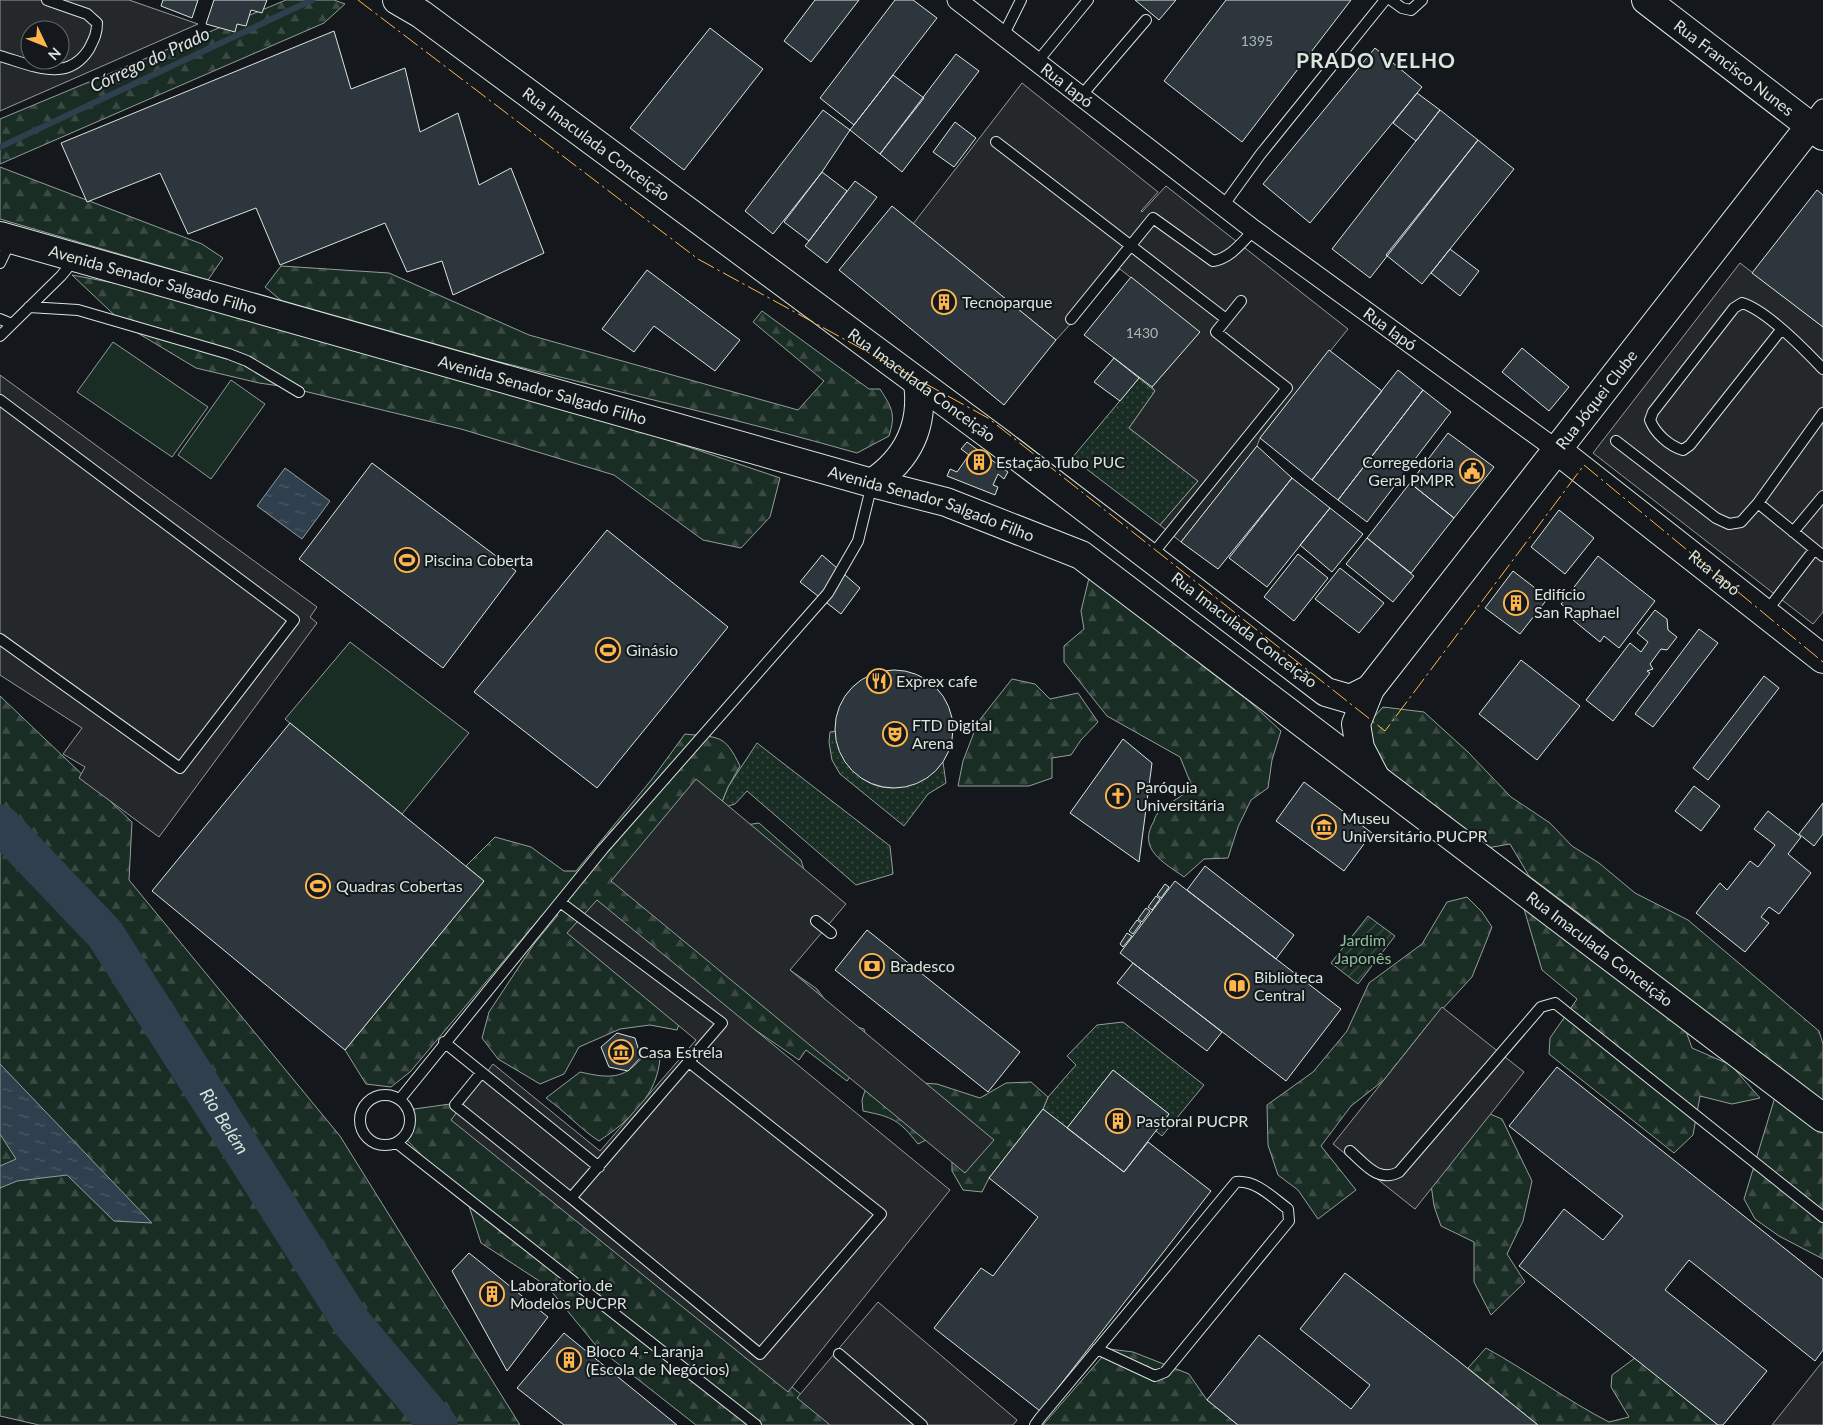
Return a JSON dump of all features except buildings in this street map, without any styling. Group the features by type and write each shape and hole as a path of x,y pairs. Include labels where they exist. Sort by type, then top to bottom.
{"main road":[{"name":"Rua Imaculada Conceição","path":"397,0 420,14 918,383 1326,692 1350,698 1370,689"},
{"name":"Rua Francisco Nunes","path":"1646,0 1818,124"},
{"name":"Rua Jóquei Clube","path":"1370,689 1557,450 1818,124"},
{"name":"Avenida Senador Salgado Filho","path":"4,246 75,257 872,483 946,502 1081,555"},
{"path":"872,483 896,464 913,438 920,411 918,383"},
{"name":"Rua Iapó","path":"1557,450 1823,659"},
{"name":"Rua Imaculada Conceição","path":"1081,555 1823,1118"},
{"name":"Rua Imaculada Conceição","path":"1370,689 1356,724 1360,748 1376,779"}],"street":[{"name":"Rua Iapó","path":"957,0 1254,230 1557,450"}],"lane":[{"path":"0,56 46,70 63,69 81,61 97,34 97,23 87,14 47,0"},
{"path":"1003,36 1021,0"},
{"path":"1037,62 1088,0"},
{"path":"1223,206 1260,155 1385,0"},
{"path":"1391,0 1402,8 1411,10 1422,0"},
{"path":"1081,96 1146,20"},
{"path":"996,142 1226,319"},
{"path":"1071,319 1153,218 1213,261 1222,260 1236,249 1254,230"},
{"path":"0,336 61,276 75,257"},
{"path":"1150,557 1287,388 1216,332 1241,301"},
{"path":"1782,330 1690,445 1683,450 1675,448 1654,429 1650,420 1654,412 1734,308 1742,304 1752,306 1782,330 1823,369"},
{"path":"29,307 78,310 229,354 247,361 298,392"},
{"path":"0,319 12,324"},
{"path":"0,400 294,620 180,768 0,639"},
{"path":"1616,441 1716,518 1728,524 1741,522 1758,503 1823,413"},
{"path":"400,1099 444,1042 603,848 828,593 858,541 872,483"},
{"path":"1793,532 1823,496"},
{"path":"1758,503 1823,556"},
{"path":"1765,613 1814,550"},
{"path":"560,902 722,1023 571,1198"},
{"path":"816,921 831,933"},
{"path":"1350,1151 1381,1176 1389,1177 1399,1172 1541,1007 1555,1003 1823,1217"},
{"path":"444,1042 599,1167"},
{"path":"481,1073 455,1105 760,1354 881,1214 689,1062"},
{"path":"385,1095 400,1099 408,1109 411,1122 406,1134 397,1143 382,1146 368,1140 360,1126 360,1119 361,1112 370,1099 385,1095"},
{"path":"397,1143 756,1425"},
{"path":"1035,1425 1097,1349 1236,1182 1246,1181 1255,1185 1288,1209 1289,1221 1165,1372 1155,1376 1097,1349"},
{"path":"839,1354 922,1425"}],"green space":[{"path":"286,0 334,0 345,4 324,23 0,164 0,119"},
{"path":"0,167 202,244 223,258 208,280 0,219"},
{"path":"281,266 389,273 529,335 798,410 824,381 753,322 762,311 869,389 880,389 892,411 889,436 857,453 786,433 426,343 354,323 283,302 265,287"},
{"path":"72,275 151,290 624,425 780,478 770,517 741,548 703,540 614,475 461,429 287,387 259,383 196,368 126,326"},
{"path":"113,342 208,407 172,457 77,392"},
{"path":"1139,378 1155,391 1129,428 1198,481 1160,525 1072,458"},
{"path":"231,380 265,404 211,479 178,455"},
{"path":"1089,578 1157,627 1204,667 1250,702 1281,731 1272,760 1268,788 1251,800 1238,827 1228,858 1204,859 1184,877 1155,854 1150,847 1149,839 1157,814 1181,796 1191,784 1180,757 1107,716 1064,662 1064,646 1084,629 1081,611"},
{"path":"350,642 469,733 402,814 285,719"},
{"path":"1012,679 1035,684 1050,699 1078,693 1098,722 1081,740 1071,755 1052,758 1052,778 1029,786 958,786 963,761 978,722"},
{"path":"0,696 132,822 129,880 340,1136 520,1425 39,1425 0,1416"},
{"path":"1383,707 1424,712 1468,752 1511,797 1550,823 1572,846 1599,863 1635,893 1688,920 1819,1031 1823,1044 1823,1259 1779,1236 1755,1219 1744,1199 1775,1097 1657,980 1597,927 1529,876 1510,844 1487,848 1443,816 1380,763 1367,725"},
{"path":"835,731 841,751 851,767 863,779 877,786 893,788 910,785 927,776 943,762 946,783 928,794 904,826 840,774 832,760 829,742 830,732"},
{"path":"685,734 713,737 725,742 740,766 728,787 719,809 726,828 759,823 801,860 814,903 783,965 817,989 842,1022 864,1029 870,1051 847,1081 806,1050 799,1060 706,996 683,1013 677,1030 650,1025 620,1029 579,1047 564,1074 540,1084 498,1059 482,1038 489,1012 534,944 558,915 544,913 410,1072 391,1087 366,1084 345,1050 484,881 466,866 495,837 531,847 564,871 576,871 652,779"},
{"path":"757,743 890,846 893,874 856,885 747,791 735,804 719,809 728,787"},
{"path":"1467,897 1482,912 1492,927 1472,977 1426,1027 1384,1080 1351,1106 1321,1146 1356,1190 1318,1219 1298,1190 1278,1175 1268,1145 1267,1105 1313,1072 1347,1031 1369,983 1422,944 1447,902"},
{"path":"1522,902 1682,1020 1692,1048 1731,1065 1760,1098 1732,1104 1700,1096 1693,1135 1674,1153 1549,1054 1550,1038 1577,999 1542,970"},
{"name":"Jardim Japonês","path":"1368,916 1395,936 1358,984 1331,963"},
{"path":"1123,1022 1204,1085 1162,1136 1156,1131 1169,1114 1113,1070 1067,1128 1043,1109 1048,1097 1076,1065 1067,1056 1097,1025"},
{"path":"653,1052 660,1057 658,1071 648,1095 631,1116 599,1141 546,1098 580,1072 604,1076 622,1074"},
{"path":"870,1075 906,1082 937,1084 980,1098 1006,1083 1031,1082 1048,1097 1043,1109 989,1178 982,1192 963,1190 952,1171 952,1145 934,1136 918,1144 895,1121 882,1115 863,1111 862,1100"},
{"path":"450,1104 838,1425 696,1425 598,1348 547,1286 481,1243 469,1206 407,1140 414,1109"},
{"path":"1468,1105 1502,1119 1532,1181 1523,1221 1507,1254 1525,1282 1491,1315 1474,1282 1474,1242 1441,1226 1434,1206 1430,1177"},
{"path":"1486,1348 1609,1422 1629,1417 1611,1387 1612,1375 1635,1358 1718,1425 1538,1425 1468,1368"},
{"path":"1109,1349 1133,1352 1189,1374 1207,1400 1238,1425 1043,1425"}],"shaded area":[{"path":"0,0 129,0 198,24 0,111"},
{"path":"1022,83 1158,192 1142,212 1166,186 1348,329 1260,438 1257,446 1181,542 1160,525 1198,481 1129,428 1155,391 1152,387 1199,332 1120,269 1056,340 913,224"},
{"path":"1740,263 1823,327 1823,612 1813,624 1593,453"},
{"path":"0,375 317,607 310,617 317,623 159,837 79,778 85,767 63,754 82,728 0,675"},
{"path":"696,779 846,904 790,970 994,1140 965,1173 611,881"},
{"path":"597,900 950,1190 788,1392 451,1120 493,1064 600,1151 696,1040 567,933"},
{"path":"1442,1007 1524,1072 1415,1209 1333,1144"},
{"path":"878,1302 1017,1420 1013,1425 830,1425 797,1398"},
{"path":"1823,1361 1823,1425 1772,1425"}],"water":[{"path":"285,468 330,501 302,539 257,506"},
{"path":"0,1064 152,1223 114,1221 67,1175 17,1181 0,1188 0,1166 16,1159 0,1134"}],"waterway":[{"name":"Córrego do Prado","path":"0,147 312,0"},
{"name":"Rio Belém","path":"0,824 105,934 352,1323 438,1425"}],"power":[{"path":"358,0 698,259 988,418 1385,731 1584,465 1823,662"}],"place":[{"name":"Tecnoparque","path":"944,302"},
{"name":"Estação Tubo PUC","path":"979,462"},
{"name":"Corregedoria Geral PMPR","path":"1472,471"},
{"name":"Piscina Coberta","path":"407,560"},
{"name":"Edifício San Raphael","path":"1516,603"},
{"name":"Ginásio","path":"608,650"},
{"name":"Exprex cafe","path":"879,681"},
{"name":"FTD Digital Arena","path":"895,734"},
{"name":"Paróquia Universitária","path":"1118,796"},
{"name":"Museu Universitário PUCPR","path":"1324,827"},
{"name":"Quadras Cobertas","path":"318,886"},
{"name":"Bradesco","path":"872,966"},
{"name":"Biblioteca Central","path":"1237,986"},
{"name":"Casa Estrela","path":"621,1052"},
{"name":"Pastoral PUCPR","path":"1118,1121"},
{"name":"Laboratorio de Modelos PUCPR","path":"492,1294"},
{"name":"Bloco 4 - Laranja (Escola de Negócios)","path":"569,1360"}],"district":[{"name":"PRADO VELHO","path":"1376,61"}]}
